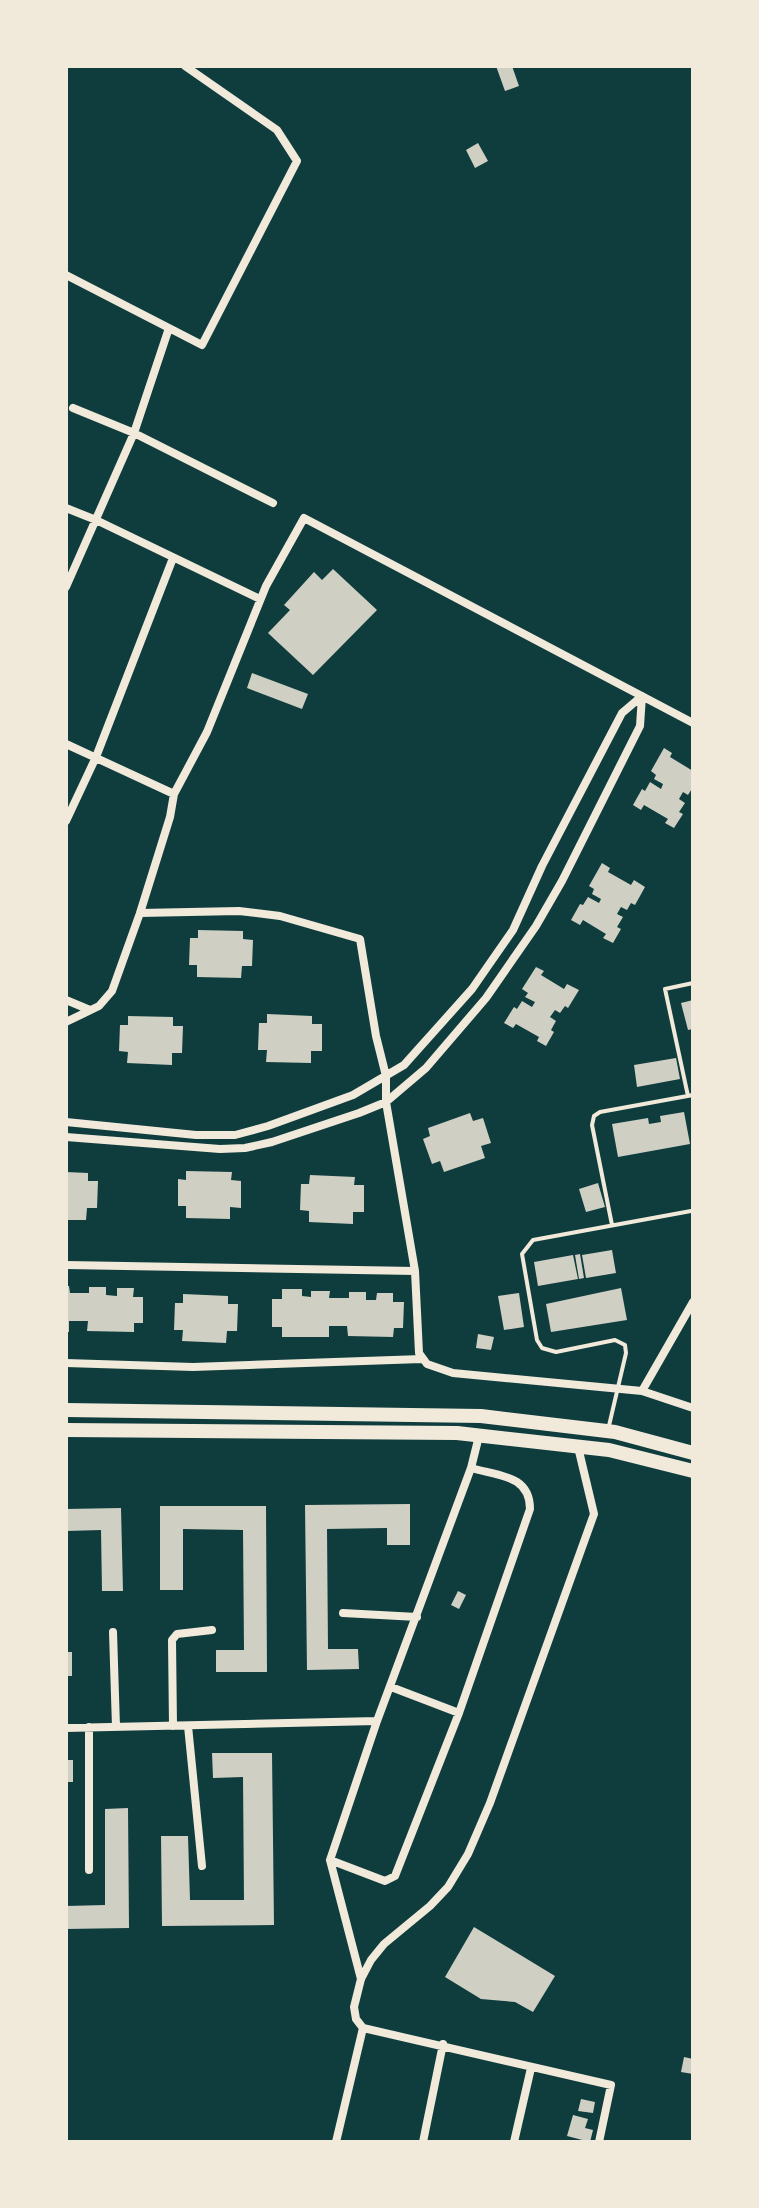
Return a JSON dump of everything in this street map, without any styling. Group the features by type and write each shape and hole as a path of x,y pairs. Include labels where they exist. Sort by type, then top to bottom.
{"highway":[{"path":"66,1410 481,1416 607,1431 693,1453"},
{"path":"66,1430 457,1433 578,1447 640,1457 693,1471"}],"street":[{"path":"66,275 202,345 297,161 277,130 185,66"},
{"path":"66,587 134,433 169,328"},
{"path":"73,408 134,433 273,503"},
{"path":"66,508 260,599"},
{"path":"66,1022 99,1006 112,991 140,913 170,817 174,794 207,732 260,599 304,518 693,723"},
{"path":"66,821 96,757 173,558"},
{"path":"66,1122 196,1135 235,1135 353,1095 404,1065 472,989 513,930 542,866 622,713 642,696"},
{"path":"66,1137 220,1149 245,1148 330,1123 386,1102 426,1068 476,1010 536,926 640,726 642,696"},
{"path":"66,744 174,794"},
{"path":"140,913 239,911 266,914 360,939 386,1076 386,1102 415,1271 419,1353 422,1359 437,1369 453,1373 642,1391 693,1408"},
{"path":"66,1000 90,1010"},
{"path":"66,1265 415,1271"},
{"path":"642,1391 693,1302"},
{"path":"66,1363 193,1367 422,1359"},
{"path":"361,1979 330,1860 377,1721 471,1468 479,1436"},
{"path":"578,1447 594,1514 490,1803 468,1854 448,1887 384,1944 371,1960 361,1979 354,2007 356,2019 363,2028 611,2085 599,2142"},
{"path":"330,1860 385,1881 395,1876 459,1713 530,1509 530,1495 525,1486 515,1480 471,1468"},
{"path":"343,1613 417,1617"},
{"path":"173,1726 172,1640 177,1634 212,1630"},
{"path":"113,1632 116,1727"},
{"path":"391,1687 459,1713"},
{"path":"66,1728 377,1721"},
{"path":"188,1726 202,1866"},
{"path":"89,1727 89,1870"},
{"path":"336,2142 363,2028"},
{"path":"423,2142 443,2044"},
{"path":"514,2142 531,2068"}],"lane":[{"path":"612,1225 592,1125 594,1116 600,1112 691,1096 665,989 693,983"},
{"path":"607,1431 626,1349 619,1340 556,1352 546,1350 539,1344 521,1261 524,1248 533,1240 691,1211"}],"building":[{"path":"496,66 512,66 519,86 505,91"},
{"path":"478,143 488,161 475,168 466,150"},
{"path":"333,569 377,610 313,675 268,633 290,610 284,605 314,572 322,580"},
{"path":"252,673 308,694 302,709 247,688"},
{"path":"664,748 672,753 670,757 693,771 693,787 688,795 683,792 679,799 685,803 679,812 683,814 674,828 665,823 668,819 644,805 641,810 633,805 650,782 661,789 663,784 654,779 656,775 651,771"},
{"path":"602,863 610,868 608,872 631,885 634,880 645,887 635,905 631,903 627,910 621,907 617,914 623,917 617,927 621,929 613,943 603,938 606,934 583,920 580,925 571,920 588,897 599,903 601,899 592,894 594,889 589,886"},
{"path":"198,930 243,931 243,939 253,940 252,966 242,966 241,978 197,977 197,965 189,965 190,938 198,938"},
{"path":"536,967 544,971 541,975 564,989 567,984 579,990 568,1008 565,1006 560,1013 555,1010 550,1017 556,1021 546,1046 537,1041 539,1037 516,1024 513,1028 504,1023 522,1001 532,1007 535,1002 525,997 528,993 522,989"},
{"path":"693,1000 693,1029 688,1030 681,1003"},
{"path":"267,1014 312,1016 312,1024 322,1024 322,1051 311,1051 311,1063 266,1062 267,1050 258,1050 259,1023 267,1023"},
{"path":"128,1016 173,1017 173,1026 183,1026 182,1053 172,1053 172,1065 127,1063 128,1052 119,1051 120,1025 128,1025"},
{"path":"676,1058 680,1079 637,1087 634,1065"},
{"path":"684,1112 690,1144 618,1157 612,1124 648,1118 649,1124 661,1122 660,1116"},
{"path":"470,1113 473,1121 483,1118 491,1143 481,1146 485,1158 444,1172 440,1161 432,1164 423,1139 430,1136 428,1128"},
{"path":"186,1171 232,1172 231,1180 241,1181 241,1208 230,1207 230,1219 186,1218 186,1206 178,1206 178,1179 186,1180"},
{"path":"66,1172 88,1173 88,1181 98,1181 97,1208 87,1208 86,1220 66,1220"},
{"path":"310,1175 355,1177 354,1185 364,1185 364,1212 353,1212 353,1224 309,1222 309,1211 300,1210 301,1184 309,1184"},
{"path":"598,1183 605,1207 586,1212 579,1189"},
{"path":"612,1250 616,1273 586,1278 582,1255"},
{"path":"580,1254 584,1278 579,1279 575,1255"},
{"path":"573,1255 578,1279 538,1286 534,1262"},
{"path":"66,1286 69,1286 70,1293 89,1293 89,1287 106,1287 106,1295 117,1296 117,1288 134,1288 133,1297 143,1297 143,1323 134,1323 134,1332 87,1331 88,1321 69,1321 69,1332 66,1332"},
{"path":"621,1288 627,1320 551,1332 546,1304"},
{"path":"282,1289 302,1289 302,1296 311,1297 311,1291 330,1291 329,1298 349,1298 349,1292 366,1292 366,1300 376,1300 377,1293 393,1293 393,1302 404,1302 403,1328 394,1328 393,1337 348,1336 347,1326 329,1326 329,1337 282,1337 282,1327 272,1327 272,1299 282,1299"},
{"path":"519,1293 524,1327 504,1330 498,1296"},
{"path":"183,1294 228,1296 228,1304 238,1304 237,1331 227,1331 226,1343 182,1341 183,1330 174,1330 175,1303 183,1303"},
{"path":"478,1334 494,1337 491,1350 476,1348"},
{"path":"410,1504 410,1545 387,1545 387,1528 327,1529 328,1649 358,1649 359,1669 307,1670 305,1505"},
{"path":"160,1506 266,1506 267,1672 216,1672 216,1650 244,1650 243,1530 183,1529 183,1590 160,1590"},
{"path":"121,1508 123,1591 102,1591 101,1530 66,1531 66,1509"},
{"path":"458,1591 466,1595 459,1609 451,1605"},
{"path":"66,1652 72,1652 72,1676 66,1676"},
{"path":"212,1753 272,1753 274,1925 162,1926 161,1836 188,1836 190,1900 244,1900 243,1777 213,1778"},
{"path":"66,1760 73,1760 73,1782 66,1782"},
{"path":"128,1808 129,1928 66,1929 66,1906 105,1905 105,1809"},
{"path":"474,1927 555,1976 533,2012 515,2002 481,1999 445,1977"},
{"path":"684,2057 693,2059 693,2074 681,2072"},
{"path":"581,2099 595,2102 593,2113 578,2111"},
{"path":"573,2115 588,2119 585,2128 593,2130 590,2142 567,2136"}]}
